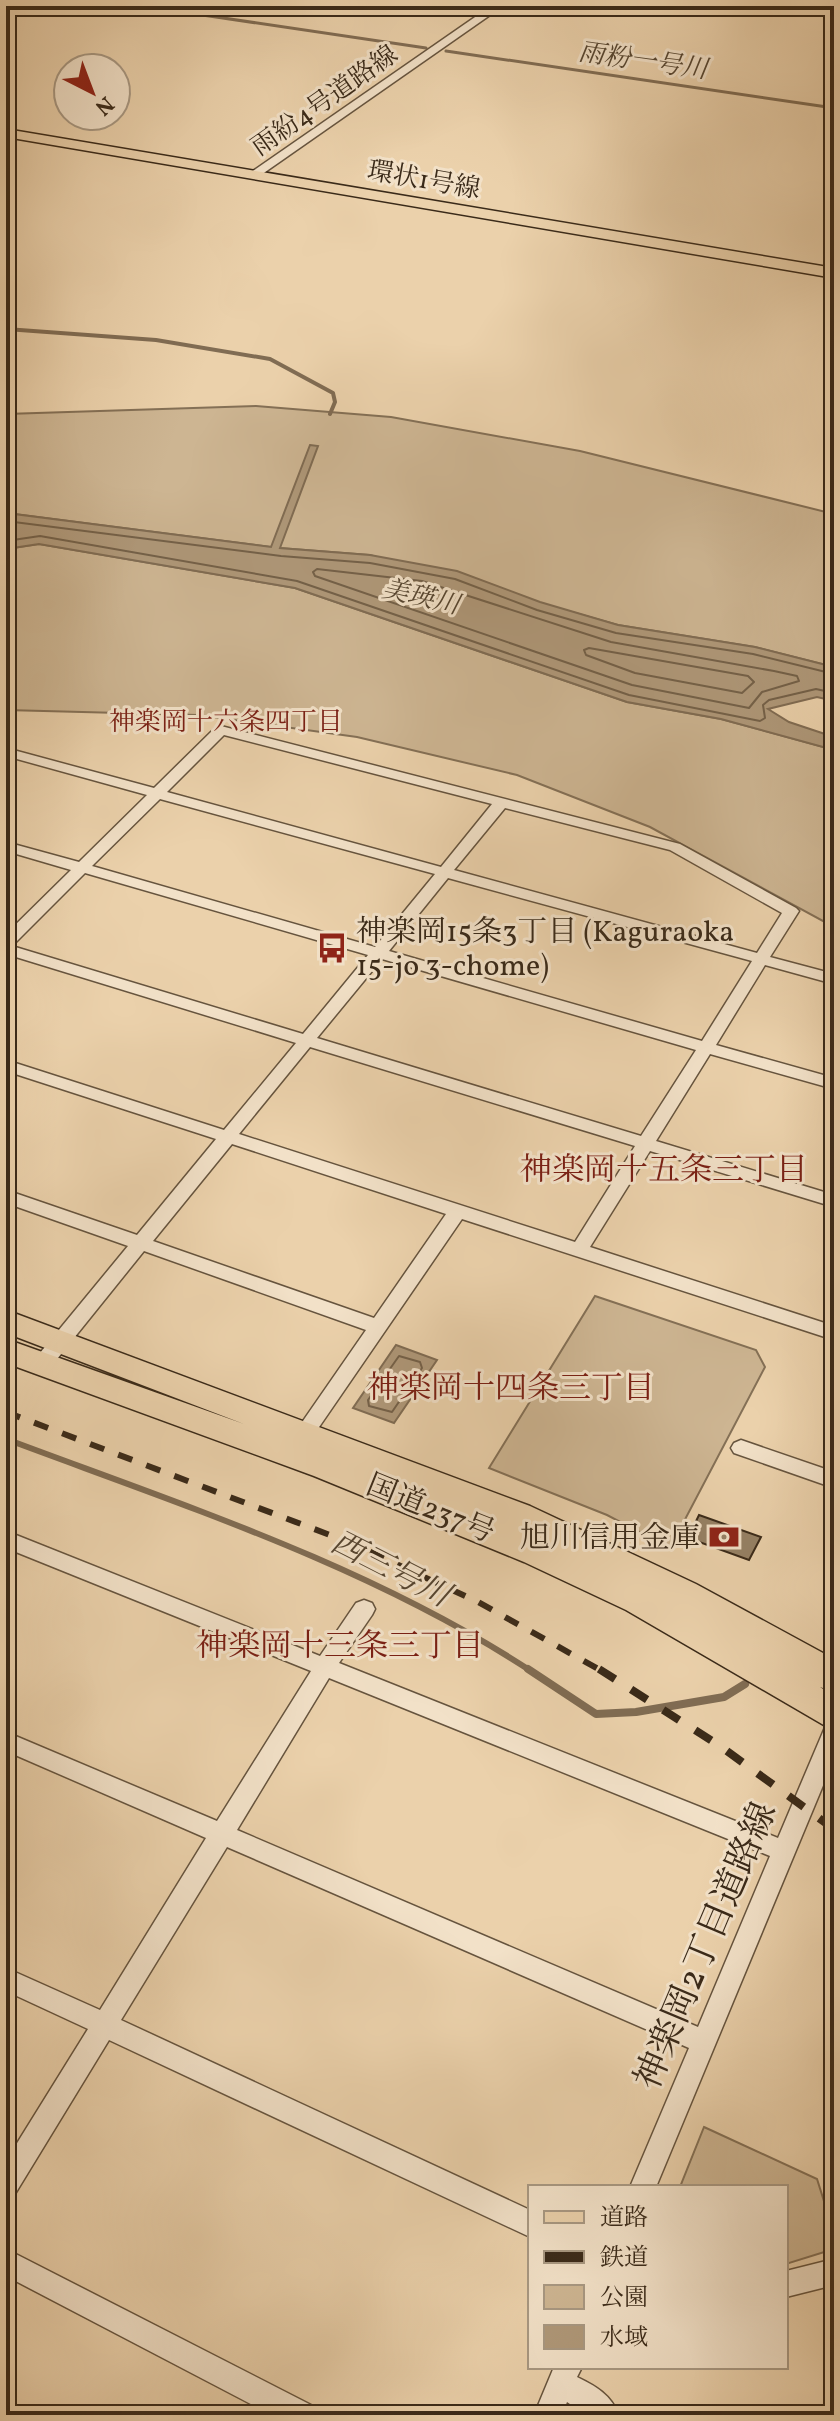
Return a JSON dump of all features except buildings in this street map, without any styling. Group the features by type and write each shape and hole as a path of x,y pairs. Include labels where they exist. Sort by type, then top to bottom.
{"highway":[{"name":"国道237号","path":"6,1321 52,1353 298,1442 518,1515 684,1594 834,1677"},
{"name":"国道237号","path":"6,1351 52,1353"},
{"name":"国道237号","path":"298,1442 536,1552 669,1618 796,1688 834,1715"}],"main road":[{"name":"環状1号線","path":"6,130 834,267"},
{"name":"環状1号線","path":"257,172 834,273"}],"street":[{"name":"雨紛4号道路線","path":"257,172 498,6"},
{"path":"578,1252 646,1143 760,958 791,911 675,847 221,730 6,946 307,1040 646,1143 834,1201"},
{"path":"6,752 834,979"},
{"path":"52,1353 501,803"},
{"path":"6,846 834,1084"},
{"path":"6,1065 834,1333"},
{"path":"6,1196 378,1327"},
{"path":"298,1442 457,1212"},
{"path":"741,1448 834,1480"},
{"path":"6,1539 784,1851"},
{"path":"6,2185 325,1666 364,1609"},
{"name":"神楽岡2丁目道路線","path":"644,2185 834,1732"},
{"path":"6,1741 704,2042"},
{"path":"6,1979 528,2223"},
{"path":"6,2262 301,2415"},
{"path":"788,2284 834,2272"},
{"path":"548,2415 564,2376 605,2415"}],"green space":[{"path":"256,406 391,417 580,451 834,514 834,667 755,647 618,625 370,555 279,548 6,513 6,414"},
{"path":"39,544 295,588 627,702 721,719 834,750 834,927 650,827 517,775 357,737 197,715 6,710 6,549"},
{"path":"595,1296 756,1350 765,1367 670,1548 607,1515 489,1468"},
{"path":"704,2127 817,2179 834,2233 834,2249 788,2263 788,2185 681,2185"}],"water":[{"name":"美瑛川","path":"310,445 318,446 280,548 370,555 457,571 540,602 618,625 755,647 834,667 834,701 817,697 768,709 789,722 834,737 834,750 721,719 627,702 295,588 39,544 6,549 6,513 271,547"},
{"path":"396,1345 437,1360 394,1423 353,1408"}],"waterway":[{"name":"雨粉一号川","path":"142,6 426,48"},
{"name":"雨粉一号川","path":"446,51 834,108"},
{"path":"6,329 156,340 270,359 333,393 335,402 330,414"},
{"name":"西三号川","path":"6,1439 208,1514 341,1569 470,1634 531,1671"},
{"name":"西三号川","path":"528,1669 596,1714 636,1712 724,1697 745,1684"}],"railway":[{"path":"6,1412 351,1543 478,1602 602,1671"},
{"path":"599,1669 720,1746 834,1829"}],"place":[{"name":"神楽岡15条3丁目 (Kaguraoka 15-jo 3-chome)","path":"332,948"},
{"name":"旭川信用金庫","path":"724,1537"}],"district":[{"name":"神楽岡十六条四丁目","path":"226,721"},
{"name":"神楽岡十五条三丁目","path":"664,1169"},
{"name":"神楽岡十四条三丁目","path":"511,1387"},
{"name":"神楽岡十三条三丁目","path":"340,1645"}]}
